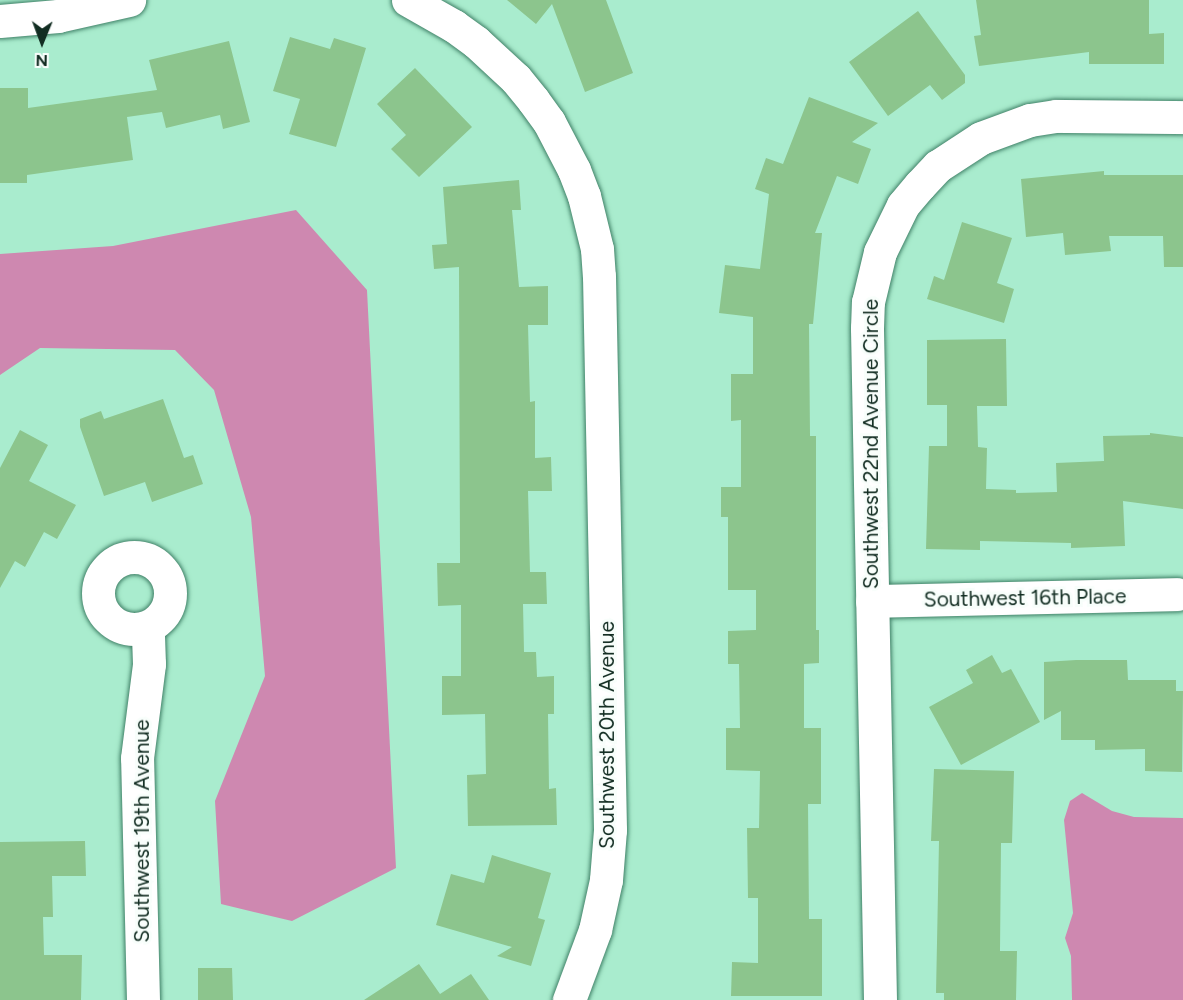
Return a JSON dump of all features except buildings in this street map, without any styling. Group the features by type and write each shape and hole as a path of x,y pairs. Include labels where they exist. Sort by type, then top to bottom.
{"street":[{"path":"0,21 58,16 129,0"},
{"name":"Southwest 20th Avenue","path":"408,0 454,26 490,54 516,79 549,122 574,170 591,222 599,276 610,830 606,880 595,930 569,1000"},
{"name":"Southwest 22nd Avenue Circle","path":"880,1000 868,302 880,252 903,205 938,166 966,146 1005,127 1056,116 1183,117"},
{"name":"Southwest 16th Place","path":"872,601 1177,594"},
{"name":"Southwest 19th Avenue","path":"143,1000 137,758 149,664 148,627"}],"shaded area":[{"path":"296,210 367,290 396,868 292,921 221,904 215,801 265,676 251,517 214,390 175,350 40,348 0,375 0,254 113,246"},
{"path":"1082,793 1112,811 1134,817 1183,818 1183,1000 1072,1000 1071,956 1065,938 1073,913 1064,820 1070,801"}]}
